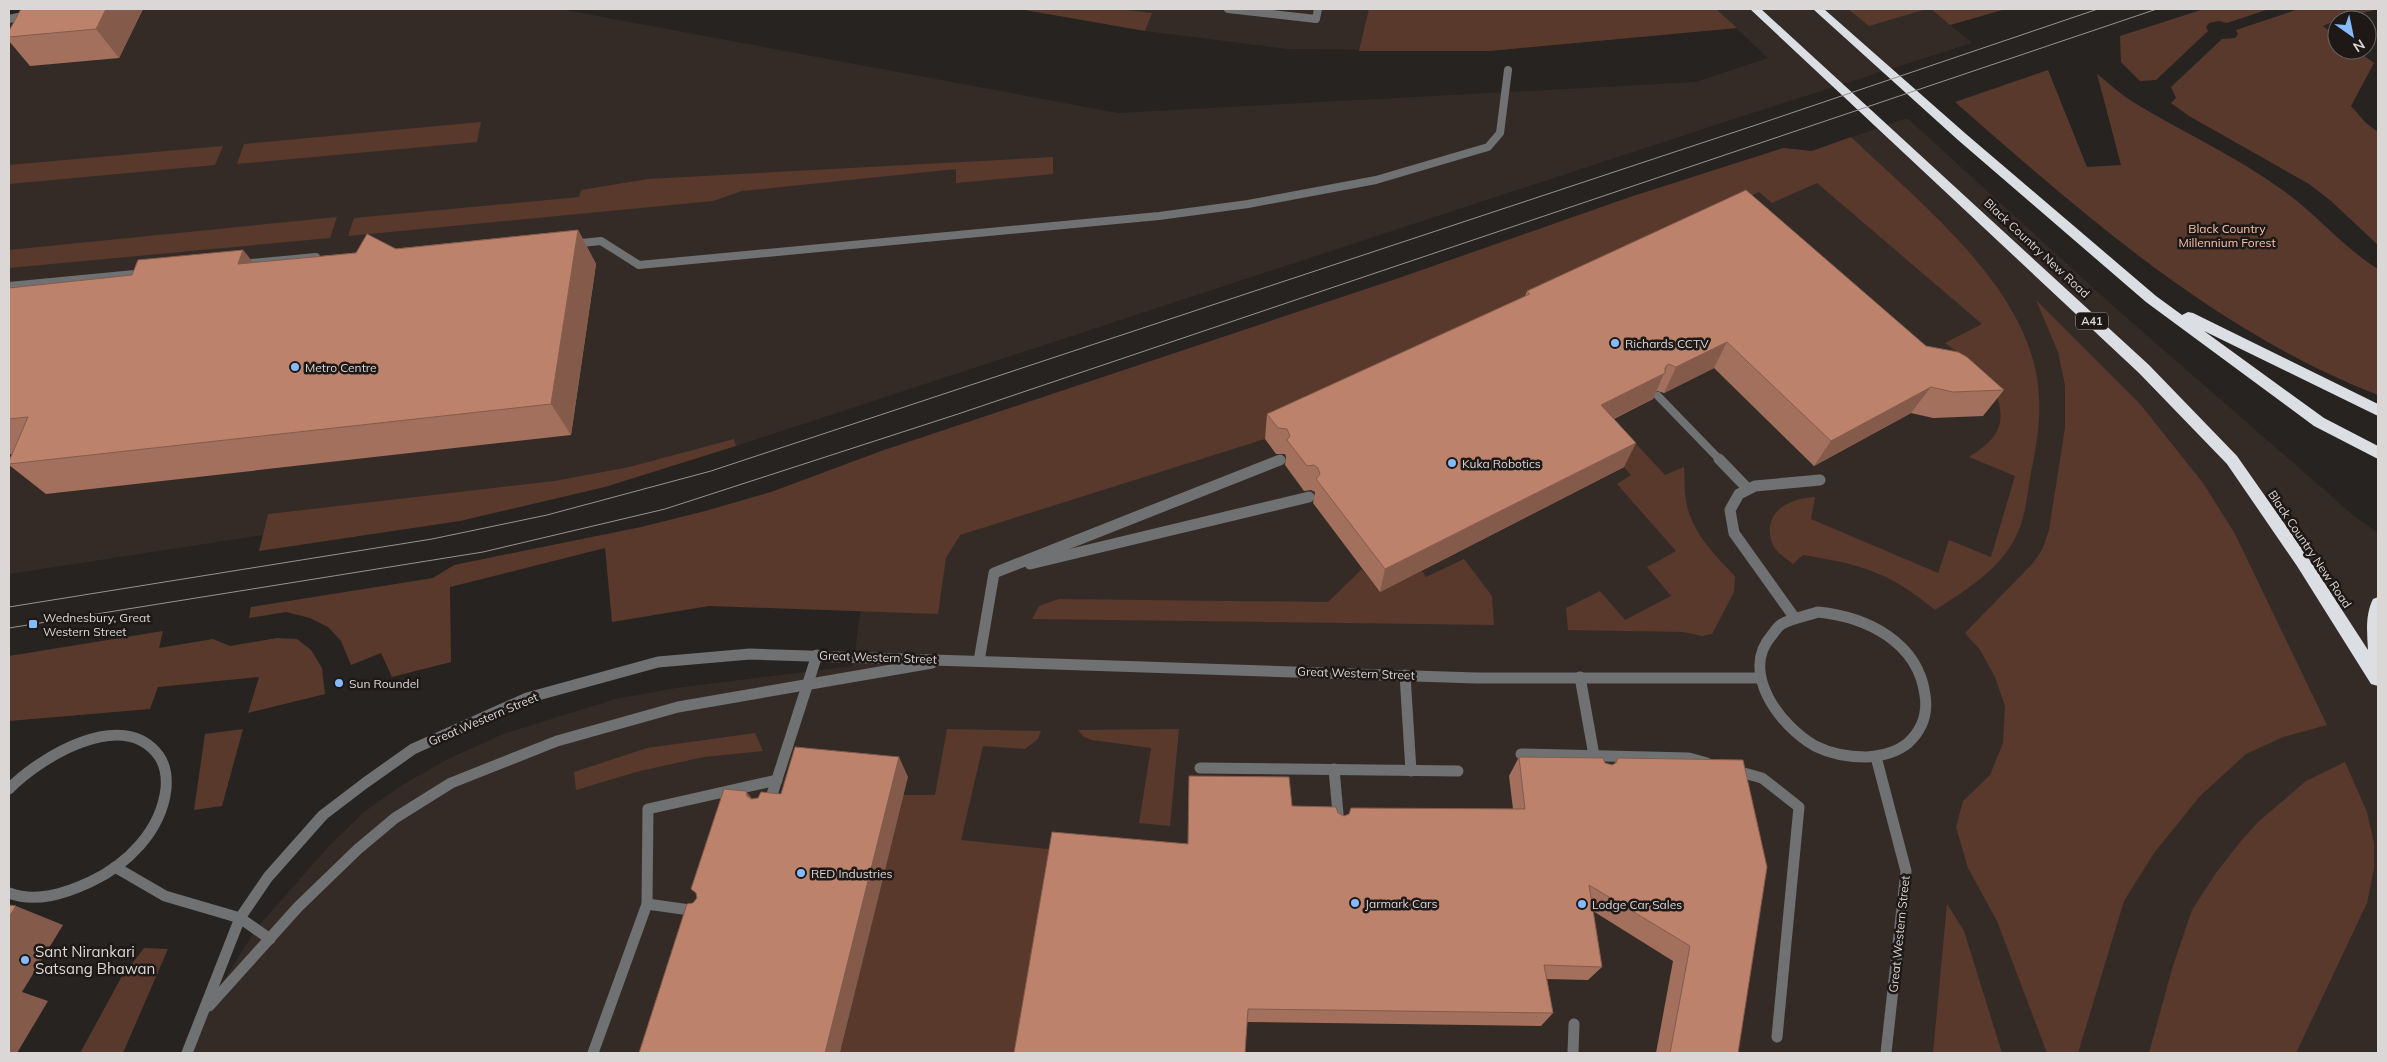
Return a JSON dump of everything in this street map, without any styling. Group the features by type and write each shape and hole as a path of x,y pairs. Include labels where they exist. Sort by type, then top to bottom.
{"highway":[{"name":"Black Country New Road","path":"1755,9 2137,362 2232,460 2302,561 2378,681"},
{"path":"1818,9 1962,137 2151,298 2319,422 2378,453"},
{"path":"2151,298 2368,407 2378,410"},
{"path":"2378,604 2374,625 2378,681"}],"street":[{"path":"1228,9 1316,19 1318,9"},
{"path":"9,19 40,13"},
{"path":"563,244 601,241 639,265 1159,216 1302,194 1376,180 1488,147 1500,133 1508,70"},
{"path":"236,264 324,256"},
{"path":"9,286 157,272"},
{"path":"1658,396 1748,489"},
{"path":"994,573 1280,460"},
{"path":"1794,617 1754,565 1734,533 1730,510 1739,494 1748,489 1772,484 1820,480"},
{"path":"994,573 1309,497"},
{"path":"979,661 994,573"},
{"path":"1818,612 1853,617 1868,623 1892,638 1914,663 1922,678 1927,701 1925,722 1915,739 1898,752 1876,757 1848,757 1819,748 1800,736 1784,722 1767,698 1760,678 1760,654 1770,634 1782,622 1794,617 1818,612"},
{"name":"Great Western Street","path":"187,1053 240,918 268,877 323,815 413,749 527,698 658,662 750,654 1476,678 1760,678"},
{"path":"767,810 817,655"},
{"name":"Great Western Street","path":"205,1011 298,907 358,849 395,818 451,783 557,741 678,707 953,660"},
{"path":"1405,675 1411,771"},
{"path":"1580,677 1597,770"},
{"path":"9,789 19,777 47,756 78,742 108,736 134,738 155,750 166,768 167,792 158,819 140,845 115,867 86,886 54,896 25,898 9,893"},
{"path":"1521,754 1688,758 1762,778 1799,807 1777,1037"},
{"name":"Great Western Street","path":"1876,757 1906,871 1886,1053"},
{"path":"1200,768 1458,771"},
{"path":"1334,770 1339,826"},
{"path":"593,1053 647,904 648,809 777,780"},
{"path":"115,867 166,896 240,918 270,939"},
{"path":"647,904 706,912"},
{"path":"1573,1053 1574,1024"}],"shaded area":[{"path":"125,9 560,9 1118,113 1696,82 1768,58 1736,28 1489,51 1288,49 1145,31 1019,9 1931,9 1972,43 1743,116 736,446 734,440 629,467 554,481 268,514 263,535 9,574 9,18"},
{"path":"1907,118 2112,305 2353,515 2378,533 2378,604 2374,625 2378,683 2378,1053 187,1053 205,1011 256,929 328,847 364,812 402,785 448,759 503,734 615,699 676,688 853,666 871,537 1812,151"}],"green space":[{"path":"1019,9 1117,9 1152,13 1145,31"},
{"path":"1369,9 1716,9 1737,28 1489,51 1359,51"},
{"path":"1848,9 1927,9 1869,26"},
{"path":"1931,9 2006,9 1950,25"},
{"path":"2204,9 2269,9 2227,23 2219,21 2209,23 2206,27 2208,31 2156,80 2140,81 2121,62 2120,36"},
{"path":"2299,9 2378,9 2327,10 2327,24 2323,26 2327,29 2327,60 2370,60 2374,63 2351,106 2366,123 2378,132 2378,245 2331,201 2309,184 2189,116 2171,103 2176,98 2171,87 2222,39 2235,38 2238,34 2236,30"},
{"name":"Black Country Millennium Forest","path":"2048,70 2087,167 2121,165 2097,74 2133,102 2245,165 2294,198 2353,251 2378,269 2378,395 2319,369 2262,339 2207,304 2103,228 1955,102"},
{"path":"481,122 477,142 237,164 244,144"},
{"path":"1851,137 1935,216 1964,246 1989,277 2011,309 2027,343 2037,378 2039,414 2037,437 2020,527 2005,554 1985,575 1935,610 1903,586 1874,572 1842,562 1803,555 1793,564 1776,550 1771,539 1770,525 1777,511 1791,502 1815,497 1811,519 1938,573 1949,540 1991,557 2015,476 1969,457 1988,443 1997,431 2001,412 1999,402 1990,383 1977,366 1945,343 1982,324 1817,183 1772,203 1759,192 1652,241 1613,419 1665,475 1684,467 1686,501 1690,516 1700,535 1735,576 1734,592 1712,634 1702,636 1683,632 1568,630 1566,608 1600,591 1625,620 1671,596 1647,567 1676,551 1617,484 1631,475 1499,331 1265,439 960,535 946,558 938,614 709,606 612,622 605,548 450,587 451,662 392,677 381,653 351,665 341,641 328,627 310,618 286,612 249,618 251,607 433,578 454,565 641,527 771,492 881,451 1399,278 1630,197 1783,148 1812,151"},
{"path":"223,146 215,165 9,184 9,165"},
{"path":"1053,157 1053,174 956,183 956,169 742,191 713,201 348,236 354,218 579,197 581,190 648,179"},
{"path":"337,217 330,238 9,268 9,250"},
{"path":"2036,300 2140,404 2203,483 2235,534 2327,725 2283,737 2246,754 2200,796 2154,853 2124,901 2078,1053 2047,1053 1997,921 1968,868 1956,827 1963,801 1990,775 2003,743 2005,706 1995,677 1980,650 1965,633 2033,563 2042,550 2049,530 2065,428 2065,385 2058,352"},
{"path":"734,439 736,446 605,487 460,521 259,551 268,514 554,481 629,467"},
{"path":"1464,559 1492,596 1494,625 1032,619 1039,606 1059,599 1328,602 1362,569 1380,592 1422,571 1426,577"},
{"path":"163,631 159,648 213,639 230,646 277,638 297,639 311,650 322,668 325,694 248,713 259,677 158,687 150,709 9,721 9,656"},
{"path":"243,729 222,806 194,810 205,734"},
{"path":"947,729 1041,731 1038,739 1025,749 983,746 961,840 1057,850 1022,1053 840,1053 903,795 935,795"},
{"path":"1179,729 1170,826 1139,823 1151,748 1092,740 1084,737 1078,730"},
{"path":"755,733 763,751 704,757 640,771 576,790 574,772 647,748"},
{"path":"2345,762 2367,812 2374,843 2374,869 2367,903 2296,1053 2149,1053 2172,969 2192,910 2216,873 2258,822 2306,781"},
{"path":"1947,904 1964,931 2002,1053 1933,1053"},
{"path":"144,948 168,949 123,1053 80,1053 121,978"}],"building":[{"path":"21,9 106,9 96,29 9,37 9,31"},
{"path":"1746,190 1926,346 1958,352 1967,357 2004,390 1953,392 1931,387 1831,441 1727,342 1676,367 1668,364 1665,368 1665,373 1601,405 1636,443 1385,569 1316,479 1320,474 1318,468 1314,465 1307,466 1287,440 1290,436 1287,429 1278,428 1267,414 1530,294 1527,291"},
{"name":"Metro Centre","path":"578,230 551,404 9,464 28,417 9,419 9,288 132,275 138,260 243,250 238,264 356,253 367,234 396,249"},
{"name":"RED Industries","path":"795,747 899,757 825,1053 639,1053 687,904 693,903 697,898 696,893 691,889 724,789 746,791 747,796 751,799 758,798 761,792 781,794"},
{"path":"1519,757 1603,758 1605,763 1612,765 1616,763 1618,758 1743,760 1767,867 1738,1053 1670,1053 1690,946 1589,885 1602,967 1544,965 1553,1013 1248,1009 1245,1053 1014,1053 1052,832 1188,844 1189,776 1289,777 1292,806 1336,807 1338,813 1344,816 1349,814 1351,808 1525,809"},
{"path":"9,905 16,906 9,917"}],"tram line":[{"path":"9,607 432,539 547,515 711,471 1753,126 2098,9"},
{"path":"9,628 483,552 665,509 958,414 2157,9"}],"place":[{"name":"Richards CCTV","path":"1615,343"},
{"name":"Metro Centre","path":"295,367"},
{"name":"Kuka Robotics","path":"1452,463"},
{"name":"Wednesbury, Great Western Street","path":"33,624"},
{"name":"Sun Roundel","path":"339,683"},
{"name":"RED Industries","path":"801,873"},
{"name":"Jarmark Cars","path":"1355,903"},
{"name":"Lodge Car Sales","path":"1582,904"},
{"name":"Sant Nirankari Satsang Bhawan","path":"25,960"}]}
